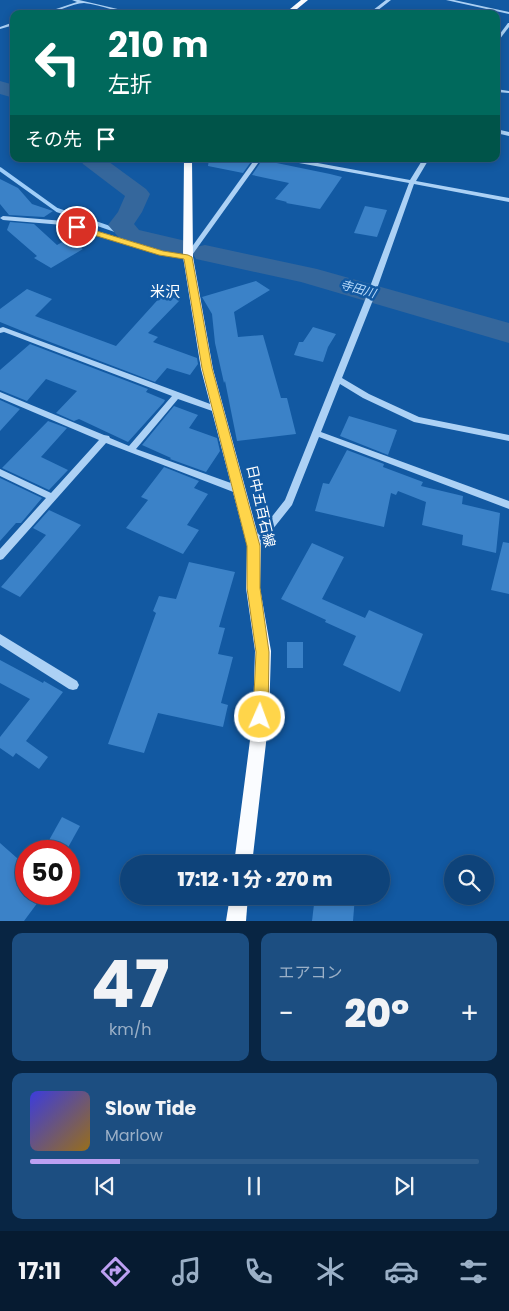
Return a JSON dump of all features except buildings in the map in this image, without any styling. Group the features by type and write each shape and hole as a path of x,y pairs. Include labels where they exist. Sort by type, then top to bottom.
{"main road":[{"path":"292,10 305,0"},
{"name":"日中五百石線","path":"188,162 188,257 207,368 254,546 254,588 262,652 261,707 244,855"},
{"path":"236,921 238,905"}],"street":[{"path":"74,0 120,10"},
{"path":"375,10 389,0"},
{"path":"448,0 495,10"},
{"path":"55,10 83,1"},
{"path":"500,37 509,24"},
{"path":"3,218 64,223 162,254 188,257 256,162"},
{"path":"304,162 509,200"},
{"path":"254,546 288,502 369,300 412,182 424,162"},
{"path":"0,331 3,329 218,410"},
{"path":"337,379 366,396 418,420 509,438"},
{"path":"0,395 106,438 130,450 239,490"},
{"path":"130,450 177,395"},
{"path":"316,433 509,505"},
{"path":"0,556 106,438"},
{"path":"0,472 52,497"},
{"path":"0,639 72,686"}],"waterway":[{"name":"寺田川","path":"0,87 10,91"},
{"name":"寺田川","path":"95,162 138,194 130,212 121,225 130,235 177,247"},
{"path":"0,169 57,210 130,235"},
{"name":"寺田川","path":"205,253 307,275 509,333"}],"district":[{"name":"米沢","path":"165,292"}],"route":[{"path":"77,227 162,254 188,257 207,368 254,546 254,588 262,652 260,717"}]}
